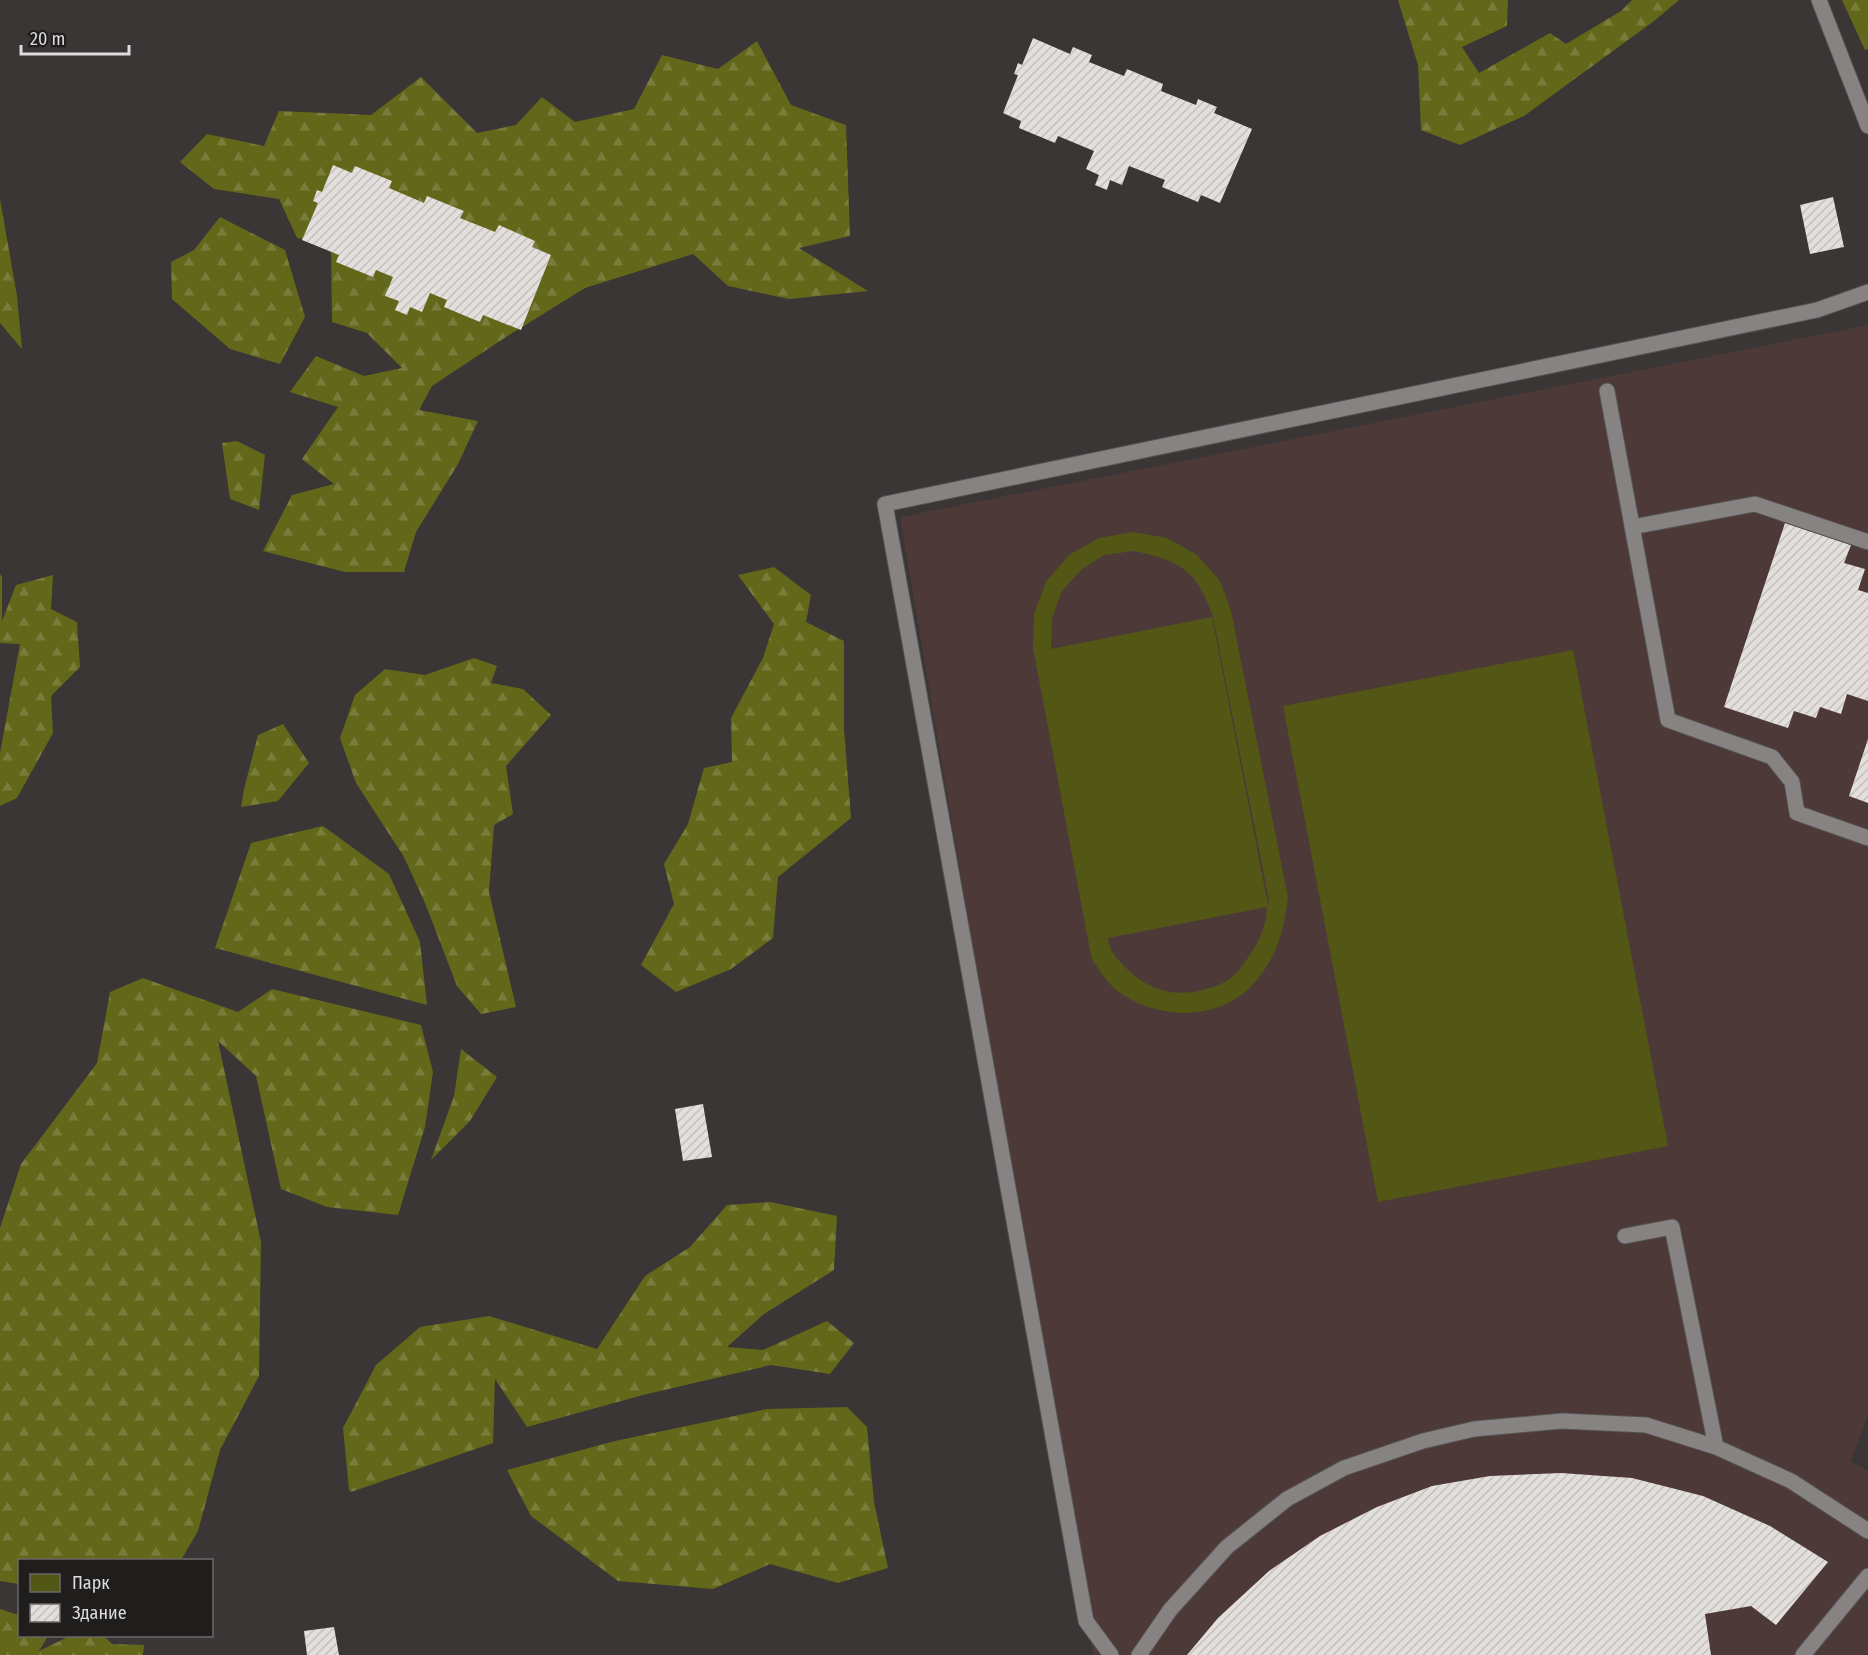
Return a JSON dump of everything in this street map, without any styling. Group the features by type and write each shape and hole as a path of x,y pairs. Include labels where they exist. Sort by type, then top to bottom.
{"lane":[{"path":"1819,0 1868,126"},
{"path":"1112,1655 1086,1621 885,504 1817,310 1868,292"},
{"path":"1607,391 1668,720 1772,757 1792,782 1797,813 1868,838"},
{"path":"1632,527 1755,504 1868,542"},
{"path":"1625,1236 1672,1227 1716,1447"},
{"path":"1139,1655 1170,1610 1227,1547 1287,1499 1344,1468 1423,1441 1474,1429 1562,1421 1646,1425 1716,1447 1791,1480 1868,1531"},
{"path":"1803,1655 1868,1576"}],"shaded area":[{"path":"1868,325 1868,1415 1851,1461 1868,1471 1868,1529 1865,1537 1868,1543 1868,1653 1866,1655 1093,1655 900,517"}],"green space":[{"path":"1398,0 1508,0 1507,26 1462,47 1479,73 1550,33 1566,44 1621,11 1632,0 1679,0 1654,21 1524,116 1460,145 1421,130 1418,65"},
{"path":"1842,0 1868,0 1868,49 1865,50"},
{"path":"757,41 791,105 846,125 850,236 799,248 868,291 789,299 728,286 693,254 585,288 432,386 419,410 478,421 458,464 416,532 404,572 345,572 263,551 292,495 334,484 302,459 338,407 290,392 316,356 364,376 402,368 367,333 332,322 331,244 297,238 279,199 214,189 180,162 207,134 264,146 279,111 371,115 421,77 477,133 516,125 542,97 575,122 634,109 662,55 718,69"},
{"path":"0,199 17,296 22,349 0,323"},
{"path":"220,217 285,250 305,317 280,364 230,349 172,299 171,262 194,250"},
{"path":"237,441 265,455 259,510 230,499 222,443"},
{"path":"1133,532 1167,538 1197,555 1220,581 1231,611 1288,897 1279,942 1264,971 1242,995 1207,1010 1187,1013 1168,1012 1131,1000 1112,986 1092,960 1033,648 1034,614 1046,582 1069,555 1099,538","holes":["1134,551 1164,559 1185,570 1201,588 1207,601 1213,617 1269,900 1268,905 1212,617 1051,649 1052,618 1062,591 1082,569 1104,555","1267,907 1260,937 1239,970 1221,984 1194,992 1171,992 1150,986 1117,959 1108,938"]},
{"path":"774,567 811,595 806,622 844,641 844,729 851,818 778,877 773,938 731,969 676,992 641,965 674,904 664,864 688,824 704,768 732,762 731,718 763,658 774,624 738,575"},
{"path":"0,574 2,577 2,621 16,585 53,575 51,609 77,622 80,667 51,696 53,733 17,798 0,806 0,753 20,644 0,643"},
{"path":"1573,650 1668,1146 1378,1202 1283,706"},
{"path":"474,658 497,666 491,683 523,689 551,715 506,766 513,814 494,825 489,892 516,1007 481,1014 457,986 425,903 404,857 356,783 340,738 355,695 385,669 425,675"},
{"path":"283,724 309,763 278,801 241,807 258,735"},
{"path":"323,826 389,874 420,942 427,1005 215,948 251,843"},
{"path":"143,978 238,1012 272,989 421,1025 433,1072 425,1127 398,1215 327,1207 281,1189 256,1076 218,1041 261,1242 259,1376 220,1450 198,1531 182,1559 18,1559 18,1584 0,1581 0,1228 21,1164 97,1063 110,992"},
{"path":"461,1049 497,1077 470,1121 431,1160 454,1096"},
{"path":"770,1202 837,1216 834,1270 764,1314 727,1347 763,1350 827,1321 854,1343 830,1374 771,1365 643,1395 527,1427 495,1379 493,1443 351,1492 349,1490 343,1428 376,1365 420,1327 489,1316 597,1349 645,1276 690,1247 727,1205"},
{"path":"847,1407 867,1427 874,1502 888,1568 838,1583 770,1564 713,1589 618,1581 531,1516 507,1470 615,1441 767,1409"},
{"path":"0,1609 18,1615 18,1637 47,1637 39,1651 68,1637 105,1637 112,1644 144,1645 143,1655 0,1655"}],"building":[{"path":"1033,38 1070,54 1073,47 1092,55 1089,62 1124,76 1127,69 1163,84 1161,91 1196,105 1198,99 1217,107 1214,113 1252,129 1220,203 1201,195 1198,202 1162,187 1165,180 1129,166 1122,185 1110,180 1107,190 1095,185 1099,175 1086,169 1094,151 1058,136 1055,143 1019,128 1021,121 1003,113 1018,75 1014,74 1018,63 1022,65"},
{"path":"333,165 352,173 355,166 392,181 389,188 424,203 427,196 464,211 460,218 495,232 499,225 535,241 532,247 551,255 521,330 483,315 480,322 444,307 447,300 430,293 422,312 410,307 407,315 395,310 399,301 385,296 393,277 376,270 373,277 336,262 339,255 302,240 318,203 313,201 317,190 322,192"},
{"path":"1833,197 1844,247 1810,254 1800,205"},
{"path":"1785,523 1851,545 1844,563 1865,569 1858,590 1868,593 1868,701 1847,694 1841,714 1820,707 1816,718 1794,711 1788,728 1724,707"},
{"path":"1868,739 1868,803 1849,796"},
{"path":"703,1104 712,1157 683,1161 675,1109"},
{"path":"1561,1473 1632,1478 1703,1496 1770,1526 1828,1562 1776,1625 1751,1606 1705,1614 1711,1655 1187,1655 1218,1618 1269,1571 1320,1536 1377,1507 1432,1486 1490,1476"},
{"path":"334,1627 339,1655 307,1655 304,1631"}]}
